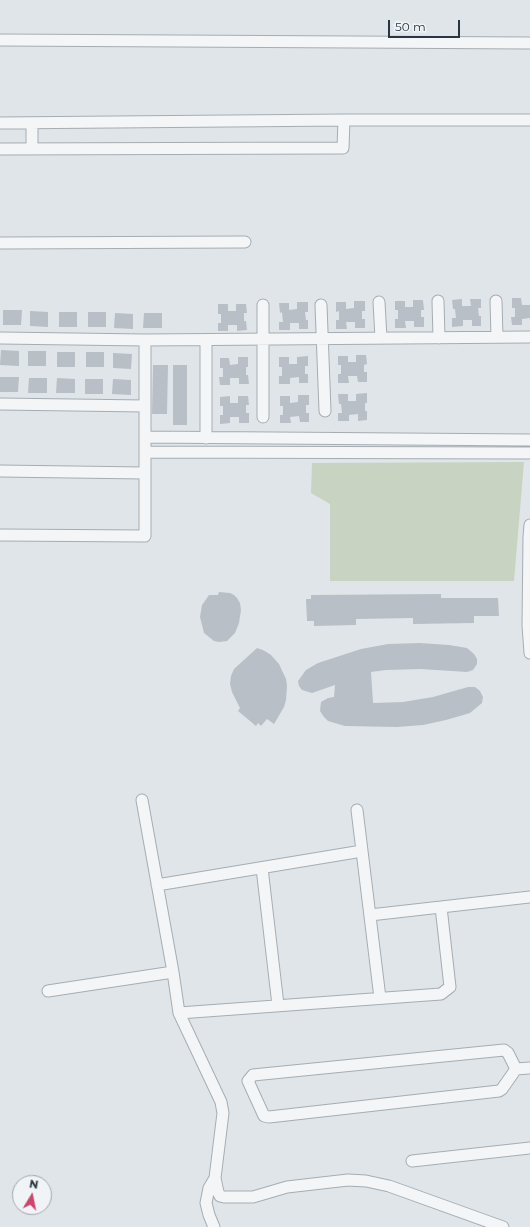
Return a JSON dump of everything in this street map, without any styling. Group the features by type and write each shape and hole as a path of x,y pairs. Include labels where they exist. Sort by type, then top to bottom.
{"street":[{"path":"0,40 530,43"},
{"path":"0,149 343,148 344,120"},
{"path":"0,123 530,120"},
{"path":"32,123 32,148"},
{"path":"0,242 245,242"},
{"path":"438,301 439,338"},
{"path":"496,301 497,337"},
{"path":"380,302 381,338"},
{"path":"263,305 263,417"},
{"path":"321,305 325,411"},
{"path":"0,338 206,340 530,337"},
{"path":"0,535 144,536 145,340"},
{"path":"206,340 206,438"},
{"path":"0,404 145,406"},
{"path":"145,437 530,440"},
{"path":"320,438 321,452"},
{"path":"145,452 530,453"},
{"path":"0,470 144,474"},
{"path":"530,525 528,625 530,653"},
{"path":"142,800 179,1013 221,1102 223,1113 215,1178 220,1196 253,1197 287,1187 348,1180 366,1181 389,1186 503,1227"},
{"path":"357,810 380,998"},
{"path":"157,885 362,851"},
{"path":"262,868 278,1005"},
{"path":"370,915 530,897"},
{"path":"179,1013 441,994 450,987 441,907"},
{"path":"48,991 173,972"},
{"path":"504,1050 508,1052 516,1069 499,1091 269,1117 264,1116 248,1081 253,1075 504,1050"},
{"path":"516,1069 530,1068"},
{"path":"412,1161 530,1148"},
{"path":"214,1227 206,1203 209,1188 215,1178"}],"green space":[{"path":"524,462 514,581 330,581 330,504 311,493 312,463"}],"building":[{"path":"512,298 521,298 522,305 530,305 530,318 522,319 522,325 512,325 511,317 515,317 515,308 512,308"},
{"path":"462,299 462,306 471,306 470,299 481,299 481,308 478,308 479,316 481,316 481,326 472,326 472,320 463,320 463,326 452,327 452,318 456,318 452,300"},
{"path":"413,300 423,300 424,310 421,310 421,317 424,317 424,327 414,327 414,321 405,321 406,328 395,328 395,319 398,319 398,310 395,310 395,301 405,301 405,307 413,307"},
{"path":"354,301 365,301 365,311 362,311 362,319 365,319 365,328 355,328 355,322 346,322 347,329 336,329 336,320 339,320 339,311 336,312 336,302 346,302 346,309 354,308"},
{"path":"297,302 308,302 308,312 305,312 306,320 308,320 308,329 299,329 299,323 290,323 290,330 279,330 279,322 283,322 279,303 289,303 289,310 297,309"},
{"path":"218,304 228,304 228,311 236,311 236,304 246,304 247,313 244,313 244,321 246,321 247,330 237,331 237,325 228,325 228,331 218,331 218,323 221,323 221,314 218,314"},
{"path":"3,310 22,310 21,325 3,325"},
{"path":"30,311 48,312 48,327 30,326"},
{"path":"59,312 77,312 77,327 59,327"},
{"path":"88,312 106,312 106,327 88,327"},
{"path":"115,313 133,314 133,329 114,328"},
{"path":"144,313 162,313 162,328 143,328"},
{"path":"1,350 19,351 19,366 0,365"},
{"path":"28,351 46,351 46,366 28,366"},
{"path":"57,352 75,352 75,367 57,367"},
{"path":"86,352 104,352 104,367 86,367"},
{"path":"113,353 132,354 131,369 113,368"},
{"path":"356,355 366,355 367,364 364,365 364,372 367,372 367,382 358,382 357,376 348,376 349,383 338,383 338,374 341,374 341,365 338,365 338,356 348,356 348,362 356,362"},
{"path":"308,356 308,366 305,366 305,374 308,374 308,383 299,383 299,377 290,378 290,384 279,384 279,376 282,376 282,367 279,367 279,357 289,357 289,364 297,364 297,357"},
{"path":"238,357 248,357 246,375 248,375 249,384 239,384 239,378 230,378 230,385 220,385 219,377 223,377 223,368 220,368 220,358 229,358 230,365 238,364"},
{"path":"153,365 168,365 167,414 152,414"},
{"path":"173,365 187,365 187,425 173,425"},
{"path":"0,377 19,377 18,392 0,392"},
{"path":"29,378 47,378 47,393 28,393"},
{"path":"57,378 75,379 75,393 56,393"},
{"path":"85,379 103,379 103,394 85,394"},
{"path":"113,379 131,380 131,395 112,394"},
{"path":"367,393 365,411 367,411 367,420 358,421 358,414 349,415 349,421 338,421 338,413 342,413 338,394 348,394 348,401 356,401 356,394"},
{"path":"298,395 309,395 309,405 306,405 306,413 309,413 309,422 300,422 299,416 290,417 291,423 280,423 280,415 283,415 283,406 280,406 280,396 290,396 290,403 298,402"},
{"path":"230,396 230,403 238,403 238,396 248,396 249,405 246,405 246,413 249,413 249,423 239,423 239,417 230,417 230,423 220,424 220,415 223,415 223,406 220,406 220,397"},
{"path":"219,592 234,595 240,603 241,610 239,623 235,633 227,641 219,642 214,641 204,633 200,617 202,605 209,595 218,595"},
{"path":"441,594 441,598 498,598 499,616 474,616 474,623 413,624 413,618 356,619 356,625 314,626 314,621 307,621 306,599 311,599 311,595"},
{"path":"420,643 467,648 474,654 477,659 477,664 473,670 467,672 421,669 371,672 373,703 403,702 433,697 468,687 475,687 480,691 483,697 482,703 470,713 423,725 397,727 345,726 328,721 320,711 321,702 328,698 334,697 335,685 312,693 302,690 299,686 298,681 306,670 318,663 361,649 388,644"},
{"path":"257,648 271,655 279,664 286,679 287,686 284,707 274,724 267,719 261,726 258,723 256,726 238,711 240,708 232,692 230,684 234,669"}]}
